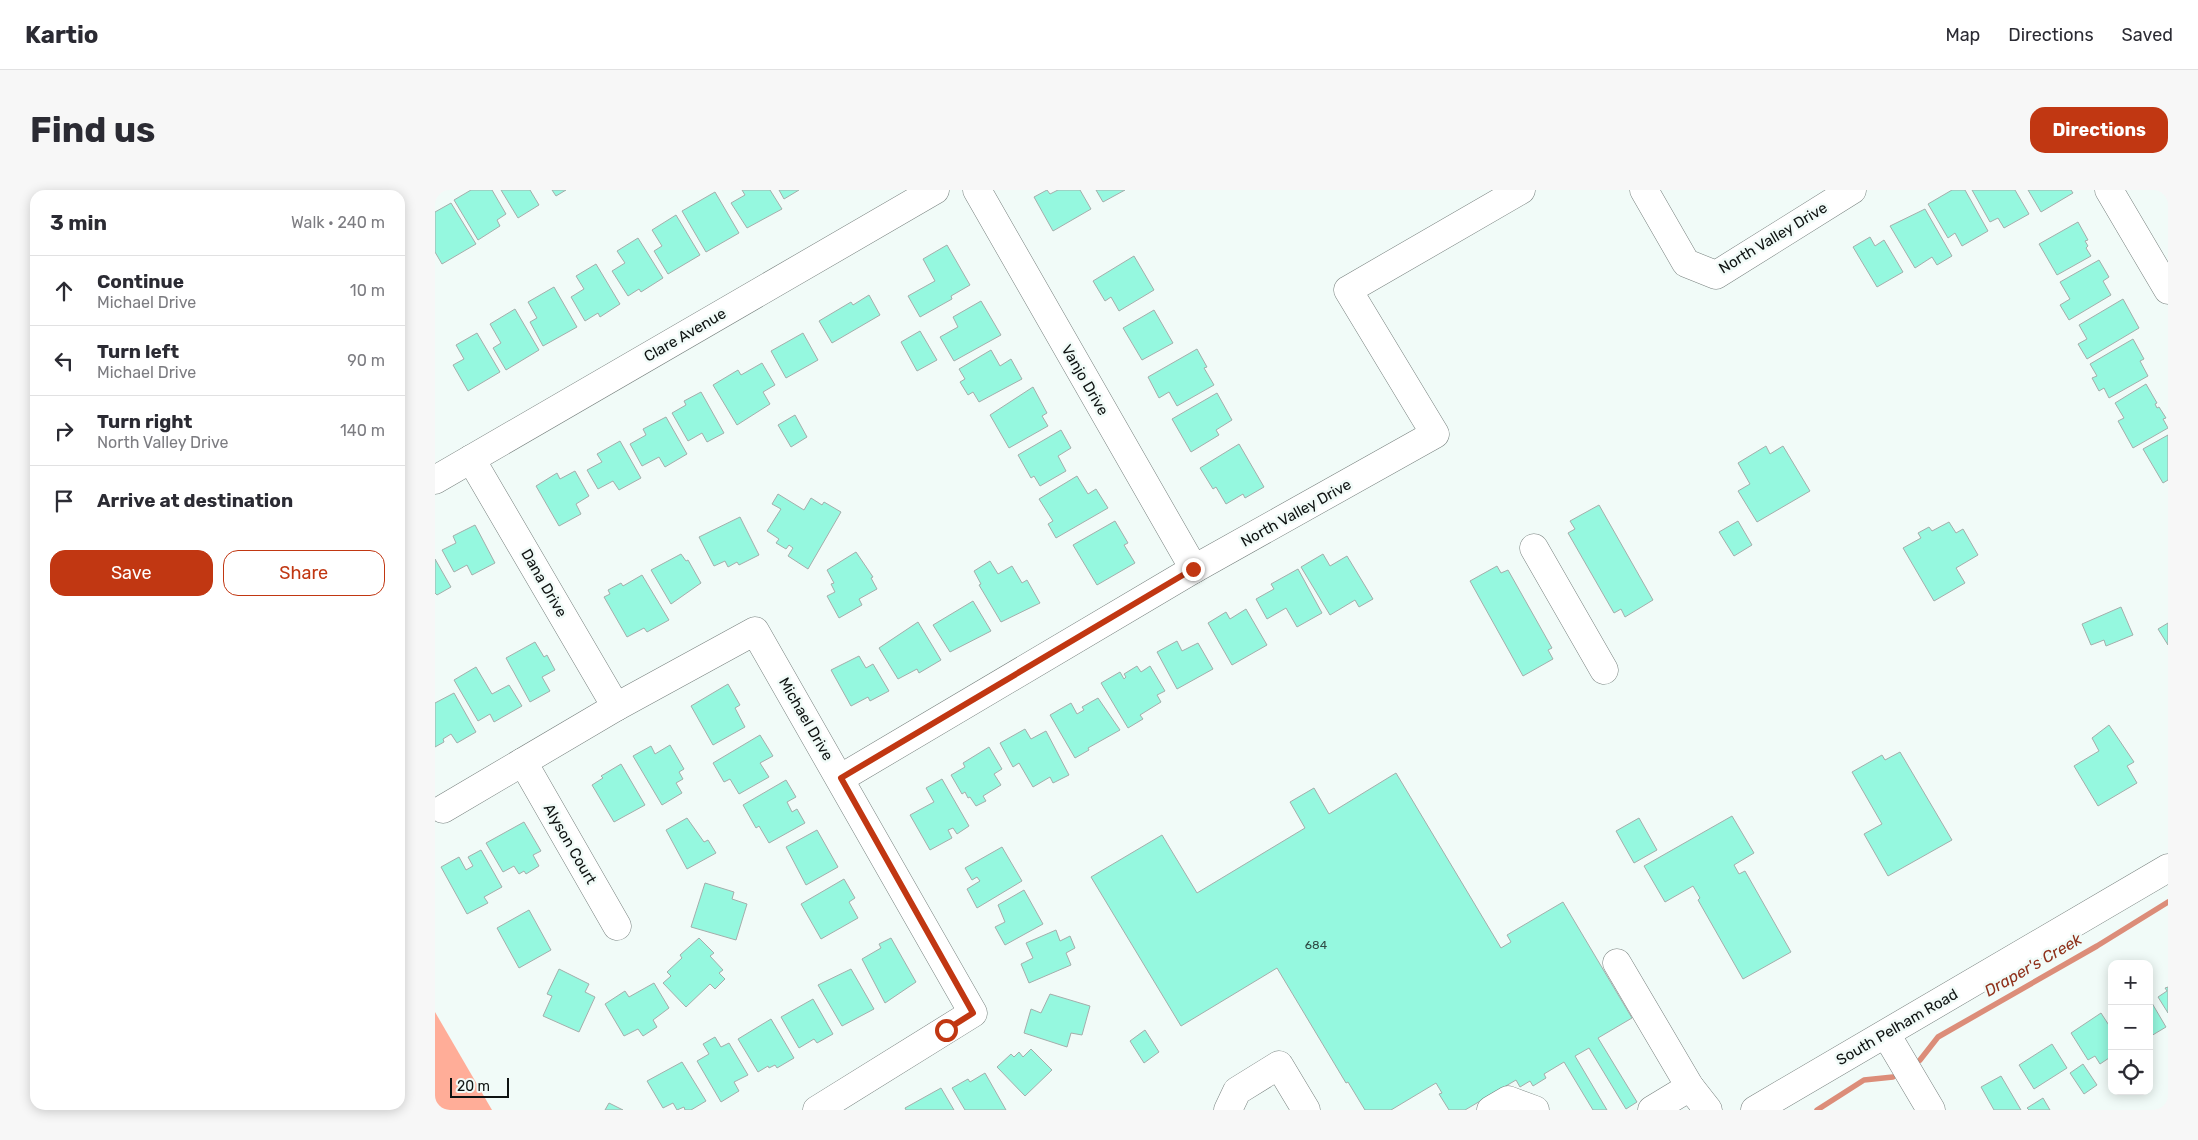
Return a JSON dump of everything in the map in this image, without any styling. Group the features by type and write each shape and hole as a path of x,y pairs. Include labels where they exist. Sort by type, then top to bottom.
{"street":[{"name":"Clare Avenue","path":"435,480 935,190"},
{"name":"Vanjo Drive","path":"977,190 1193,569"},
{"name":"North Valley Drive","path":"841,778 1193,569 1435,434 1348,290 1521,190"},
{"name":"North Valley Drive","path":"1645,190 1686,263 1716,275 1852,190"},
{"path":"2109,190 2168,290"},
{"name":"Dana Drive","path":"471,459 617,707"},
{"path":"1535,548 1604,670"},
{"name":"Michael Drive","path":"443,809 617,707 755,630 841,778 973,1013 817,1110"},
{"name":"Alyson Court","path":"523,762 617,926"},
{"name":"South Pelham Road","path":"1755,1110 2168,868"},
{"path":"1617,963 1690,1088 1708,1110"},
{"path":"1886,1034 1931,1110"},
{"path":"1228,1110 1237,1090 1279,1065 1306,1110"},
{"path":"1652,1110 1690,1088"},
{"path":"1491,1110 1508,1100 1535,1110"}],"shaded area":[{"path":"435,1012 492,1110 435,1110"}],"building":[{"path":"471,190 492,190 506,214 497,220 500,226 478,240 454,200"},
{"path":"501,190 530,190 539,205 518,218"},
{"path":"552,190 566,190 556,196"},
{"path":"742,190 770,190 782,209 747,228 731,203 745,195"},
{"path":"779,190 799,190 784,199"},
{"path":"1047,190 1050,194 1058,190 1080,190 1091,209 1053,231 1034,197"},
{"path":"1096,190 1125,190 1103,202"},
{"path":"1952,190 1965,190 1988,231 1962,246 1955,233 1948,238 1928,204"},
{"path":"1972,190 2015,190 2029,214 2004,228 1998,218 1990,222"},
{"path":"2028,190 2071,190 2073,193 2041,212"},
{"path":"715,192 739,233 706,252 682,211"},
{"path":"451,203 476,244 442,264 435,252 435,212"},
{"path":"1925,209 1952,256 1937,265 1932,257 1915,268 1890,226"},
{"path":"676,215 700,255 668,274 654,251 662,246 652,230"},
{"path":"2078,222 2088,240 2085,241 2088,246 2086,248 2091,256 2057,275 2039,244"},
{"path":"1870,237 1875,246 1884,240 1903,272 1877,287 1853,247"},
{"path":"638,238 663,278 641,292 639,289 628,296 612,271 625,263 617,251"},
{"path":"947,245 970,285 951,296 952,299 920,317 908,296 935,281 923,259"},
{"path":"1134,256 1154,290 1119,311 1111,297 1105,301 1093,281"},
{"path":"2099,260 2109,277 2103,281 2111,295 2069,320 2060,305 2070,299 2060,282"},
{"path":"596,264 620,304 600,317 598,313 585,321 571,297 584,289 576,276"},
{"path":"554,287 577,327 543,346 530,322 537,318 528,302"},
{"path":"869,295 880,315 832,343 819,321 851,302 853,305"},
{"path":"2123,299 2139,328 2087,359 2078,344 2087,339 2079,325"},
{"path":"981,301 1001,335 954,361 940,337 958,327 953,317"},
{"path":"515,309 539,350 506,370 493,348 501,343 490,324"},
{"path":"1154,310 1173,343 1142,360 1123,328"},
{"path":"920,331 937,360 917,371 901,342"},
{"path":"477,333 500,372 468,391 453,365 464,359 456,345"},
{"path":"803,333 818,360 786,378 771,351"},
{"path":"2133,339 2144,359 2140,361 2148,376 2109,398 2104,388 2099,391 2092,378 2097,376 2090,364"},
{"path":"1197,349 1207,367 1204,368 1214,385 1177,406 1169,392 1159,398 1148,377"},
{"path":"991,350 1000,366 1011,359 1022,379 979,402 973,392 968,395 960,382 965,379 959,369"},
{"path":"762,363 775,385 763,392 770,404 737,425 713,385 738,370 741,375"},
{"path":"2146,384 2157,403 2155,404 2157,408 2159,407 2166,418 2163,419 2168,428 2133,448 2118,421 2124,418 2115,403"},
{"path":"1033,387 1047,413 1042,416 1048,426 1009,448 990,415"},
{"path":"701,392 724,433 707,442 702,433 688,441 672,413 686,405 684,401"},
{"path":"1217,393 1232,420 1216,430 1219,435 1191,452 1172,419"},
{"path":"795,415 807,437 791,447 778,425"},
{"path":"666,417 687,454 665,467 659,457 642,466 630,444 646,435 643,429"},
{"path":"1061,430 1071,448 1058,456 1066,471 1040,486 1034,476 1031,478 1018,455"},
{"path":"2168,435 2168,480 2163,483 2143,449"},
{"path":"620,441 641,478 619,490 613,481 598,489 587,470 602,462 597,454"},
{"path":"1239,444 1264,487 1245,498 1243,494 1226,504 1216,487 1213,489 1200,468"},
{"path":"1766,446 1770,454 1783,446 1810,491 1757,522 1738,491 1750,484 1738,463"},
{"path":"575,471 589,496 576,504 581,514 559,526 536,486 557,473 560,479"},
{"path":"1077,476 1088,494 1096,489 1108,508 1056,538 1048,524 1053,521 1039,499"},
{"path":"778,494 804,510 811,498 822,505 824,502 841,512 808,569 788,556 793,548 789,545 786,549 776,543 779,539 767,531 781,509 772,504"},
{"path":"1599,505 1653,600 1625,617 1621,609 1614,613 1568,533 1575,529 1570,521"},
{"path":"740,517 759,555 739,565 737,562 728,567 725,561 714,566 699,537"},
{"path":"1115,521 1128,543 1124,545 1135,563 1097,585 1073,545"},
{"path":"1738,521 1752,545 1734,556 1719,532"},
{"path":"1949,522 1956,533 1963,529 1978,555 1956,568 1965,583 1934,601 1903,548 1921,538 1918,533 1929,527 1932,531"},
{"path":"475,525 495,563 472,575 467,565 454,572 442,550 456,543 453,536"},
{"path":"856,552 873,577 871,578 877,589 859,599 862,605 839,618 827,596 835,592 831,584 834,583 827,570"},
{"path":"681,554 686,561 688,560 701,583 671,604 651,570"},
{"path":"1323,554 1330,566 1347,556 1373,599 1359,607 1355,600 1330,615 1301,567"},
{"path":"435,559 451,587 437,595 435,593"},
{"path":"990,561 998,574 1012,566 1022,583 1027,580 1040,603 1001,622 979,585 981,584 974,571"},
{"path":"1497,566 1501,573 1508,570 1552,648 1548,650 1553,659 1523,676 1470,581"},
{"path":"1298,569 1322,613 1297,627 1286,608 1267,619 1256,599 1274,589 1271,584"},
{"path":"642,575 669,620 647,632 644,628 627,637 604,597 610,594 608,590 621,583 623,586"},
{"path":"973,601 991,631 950,652 933,625"},
{"path":"2121,607 2133,635 2106,646 2104,640 2091,645 2082,624"},
{"path":"1246,609 1267,645 1232,665 1208,623 1226,612 1230,619"},
{"path":"918,622 941,660 919,673 917,669 898,679 879,648"},
{"path":"2168,623 2168,645 2158,629"},
{"path":"1177,641 1182,651 1198,643 1213,669 1177,689 1157,652"},
{"path":"535,642 544,657 547,655 555,670 542,677 550,691 530,702 506,658"},
{"path":"859,656 866,668 873,664 889,691 870,701 868,697 851,706 831,670"},
{"path":"1137,666 1141,672 1150,666 1165,691 1157,695 1161,702 1140,715 1143,719 1128,728 1101,683 1120,672 1124,679 1126,677 1124,674"},
{"path":"476,667 492,694 509,685 522,706 494,722 490,714 478,721 454,680"},
{"path":"728,684 740,705 735,708 745,727 713,745 691,706"},
{"path":"454,693 476,732 457,743 451,734 443,739 444,742 435,747 435,703"},
{"path":"1098,698 1120,730 1088,748 1089,750 1075,758 1050,715 1071,703 1077,714 1084,710 1082,707"},
{"path":"2109,725 2134,762 2127,766 2137,783 2098,806 2074,766 2099,751 2092,738"},
{"path":"1025,729 1031,739 1046,731 1069,775 1053,783 1050,777 1033,787 1019,763 1013,767 1000,743"},
{"path":"760,735 773,756 760,763 769,777 739,794 730,779 724,782 713,763"},
{"path":"670,745 684,769 679,772 683,779 676,783 682,793 662,805 633,756 651,746 655,754"},
{"path":"989,747 1002,769 994,774 1001,785 983,796 986,801 976,806 965,792 962,794 951,775 965,767 963,763"},
{"path":"1900,752 1952,840 1888,876 1864,834 1882,824 1852,772 1882,755 1885,760"},
{"path":"621,764 645,805 614,822 592,785 603,778 601,776"},
{"path":"1396,773 1501,948 1511,942 1507,935 1563,902 1632,1018 1598,1038 1637,1102 1626,1109 1589,1048 1575,1056 1607,1110 1593,1110 1564,1062 1544,1074 1546,1078 1533,1086 1530,1081 1520,1087 1516,1080 1465,1110 1449,1110 1439,1094 1442,1093 1436,1083 1391,1110 1365,1110 1348,1082 1346,1083 1277,968 1181,1026 1091,877 1162,835 1197,893 1305,828 1290,802 1314,788 1329,814"},
{"path":"942,779 969,826 957,834 953,828 948,830 952,838 930,850 910,815 934,802 926,788"},
{"path":"786,780 796,797 787,802 792,812 797,809 805,823 769,843 759,826 756,828 743,805"},
{"path":"1732,816 1754,853 1734,865 1739,874 1745,871 1791,952 1743,979 1698,900 1700,898 1693,886 1665,902 1644,866"},
{"path":"687,818 704,842 708,840 716,853 687,869 666,830"},
{"path":"1639,818 1657,850 1634,863 1616,831"},
{"path":"524,822 541,851 533,855 539,866 526,874 524,871 519,874 514,866 503,872 486,843"},
{"path":"817,830 838,867 806,885 786,847"},
{"path":"1002,847 1022,881 977,908 967,889 980,881 977,877 972,880 965,868"},
{"path":"481,850 502,887 484,897 488,903 467,914 441,867 459,857 466,870 473,866 468,857"},
{"path":"844,879 855,898 849,902 858,918 821,939 801,904"},
{"path":"705,883 734,892 732,899 747,904 736,940 691,927"},
{"path":"1024,890 1043,924 1005,945 995,927 1005,922 998,905"},
{"path":"529,910 551,950 519,968 497,928"},
{"path":"1056,930 1060,941 1070,936 1075,948 1066,953 1071,965 1029,983 1021,964 1033,958 1026,943"},
{"path":"699,938 714,953 710,956 723,970 719,973 725,979 715,989 710,984 686,1007 663,983 671,976 667,972 682,958 680,955"},
{"path":"891,938 916,982 885,1003 862,959 881,948 879,944"},
{"path":"559,969 589,984 585,992 595,997 579,1032 543,1016 552,996 547,994"},
{"path":"851,969 874,1009 842,1026 818,985"},
{"path":"654,983 669,1008 653,1020 657,1027 643,1036 638,1029 624,1036 605,1004 625,991 629,997"},
{"path":"2168,987 2168,1013 2158,997 2167,991 2165,988"},
{"path":"1050,994 1090,1006 1082,1035 1071,1033 1067,1047 1024,1033 1031,1009 1041,1013"},
{"path":"813,999 833,1034 817,1043 814,1039 799,1048 781,1017"},
{"path":"2153,1005 2166,1027 2153,1035"},
{"path":"2101,1013 2108,1024 2108,1059 2100,1064 2095,1056 2088,1060 2071,1033"},
{"path":"771,1019 794,1058 777,1068 775,1065 769,1068 768,1066 758,1072 738,1039"},
{"path":"1145,1030 1159,1052 1144,1063 1130,1041"},
{"path":"715,1037 721,1047 729,1043 748,1075 734,1082 739,1091 721,1102 697,1061 709,1054 703,1044"},
{"path":"2052,1044 2067,1068 2034,1089 2019,1065"},
{"path":"1031,1049 1052,1070 1025,1096 997,1067 1011,1054 1014,1057 1019,1052 1023,1057"},
{"path":"682,1062 706,1101 691,1110 685,1110 684,1107 677,1110 673,1103 663,1108 647,1081"},
{"path":"2083,1064 2097,1085 2084,1094 2070,1073"},
{"path":"985,1073 1006,1110 965,1110 952,1088 968,1079 970,1082"},
{"path":"2001,1076 2021,1110 1994,1110 1981,1087"},
{"path":"941,1088 954,1110 906,1110 905,1108"},
{"path":"2043,1098 2050,1110 2029,1110 2027,1108"},
{"path":"609,1103 623,1110 605,1110"}],"waterway":[{"name":"Draper's Creek","path":"1920,1060 1938,1037 2097,946 2168,902"},
{"name":"Draper's Creek","path":"1817,1110 1864,1080 1893,1077"}],"route":[{"path":"946,1030 973,1013 841,778 1193,569"}]}
